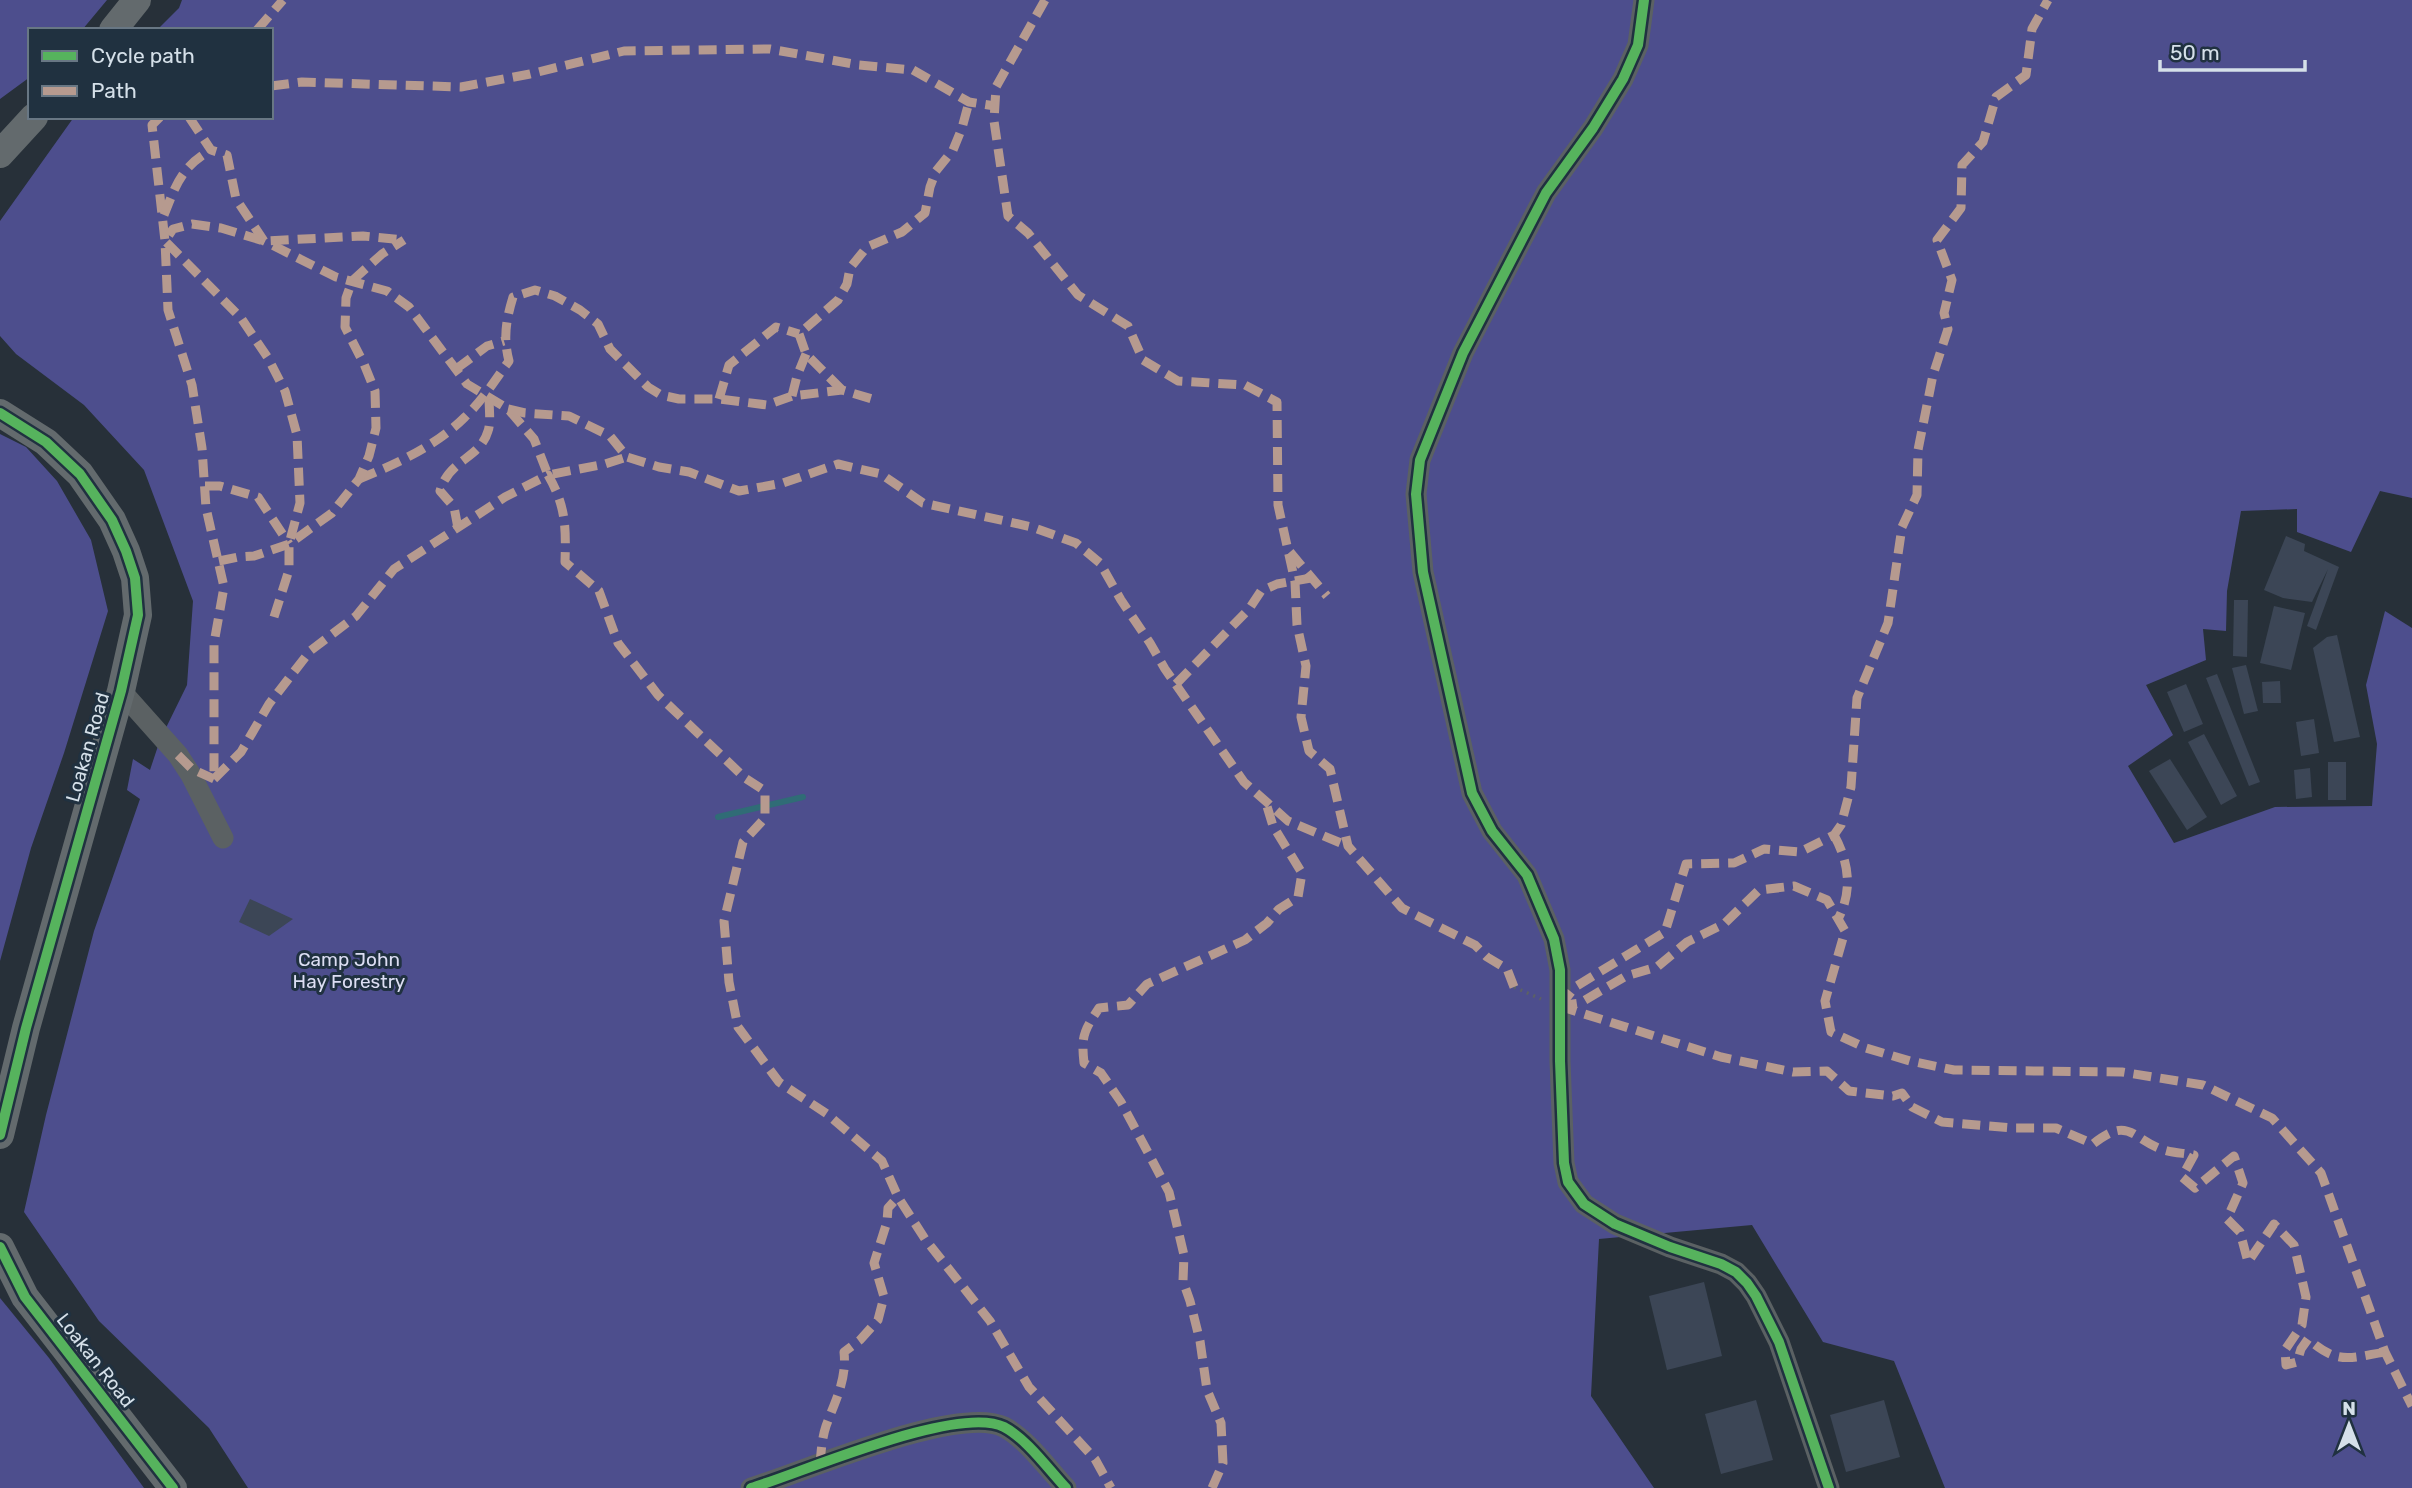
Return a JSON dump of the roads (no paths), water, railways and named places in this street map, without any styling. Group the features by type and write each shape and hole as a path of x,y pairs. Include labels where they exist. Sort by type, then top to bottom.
{"main road":[{"path":"115,28 137,0"},
{"path":"0,154 32,119"},
{"name":"Loakan Road","path":"0,413 46,442 80,474 113,520 135,578 138,615 121,691 26,1028 0,1135"},
{"name":"Loakan Road","path":"0,1247 25,1297 170,1487"}],"street":[{"path":"1644,0 1638,45 1623,79 1593,128 1546,193 1463,353 1420,460 1416,494 1423,572 1472,793 1492,831 1527,875 1554,939 1560,970 1564,1163 1571,1188 1584,1204 1615,1224 1670,1247 1721,1264 1736,1272 1747,1283 1779,1342 1829,1488"},
{"path":"121,691 178,755 223,838"},
{"path":"751,1488 927,1429 970,1422 1004,1427 1033,1452 1066,1488"}],"waterway":[{"path":"718,817 803,797"}],"park label":[{"name":"Camp John Hay Forestry","path":"349,970"}]}
